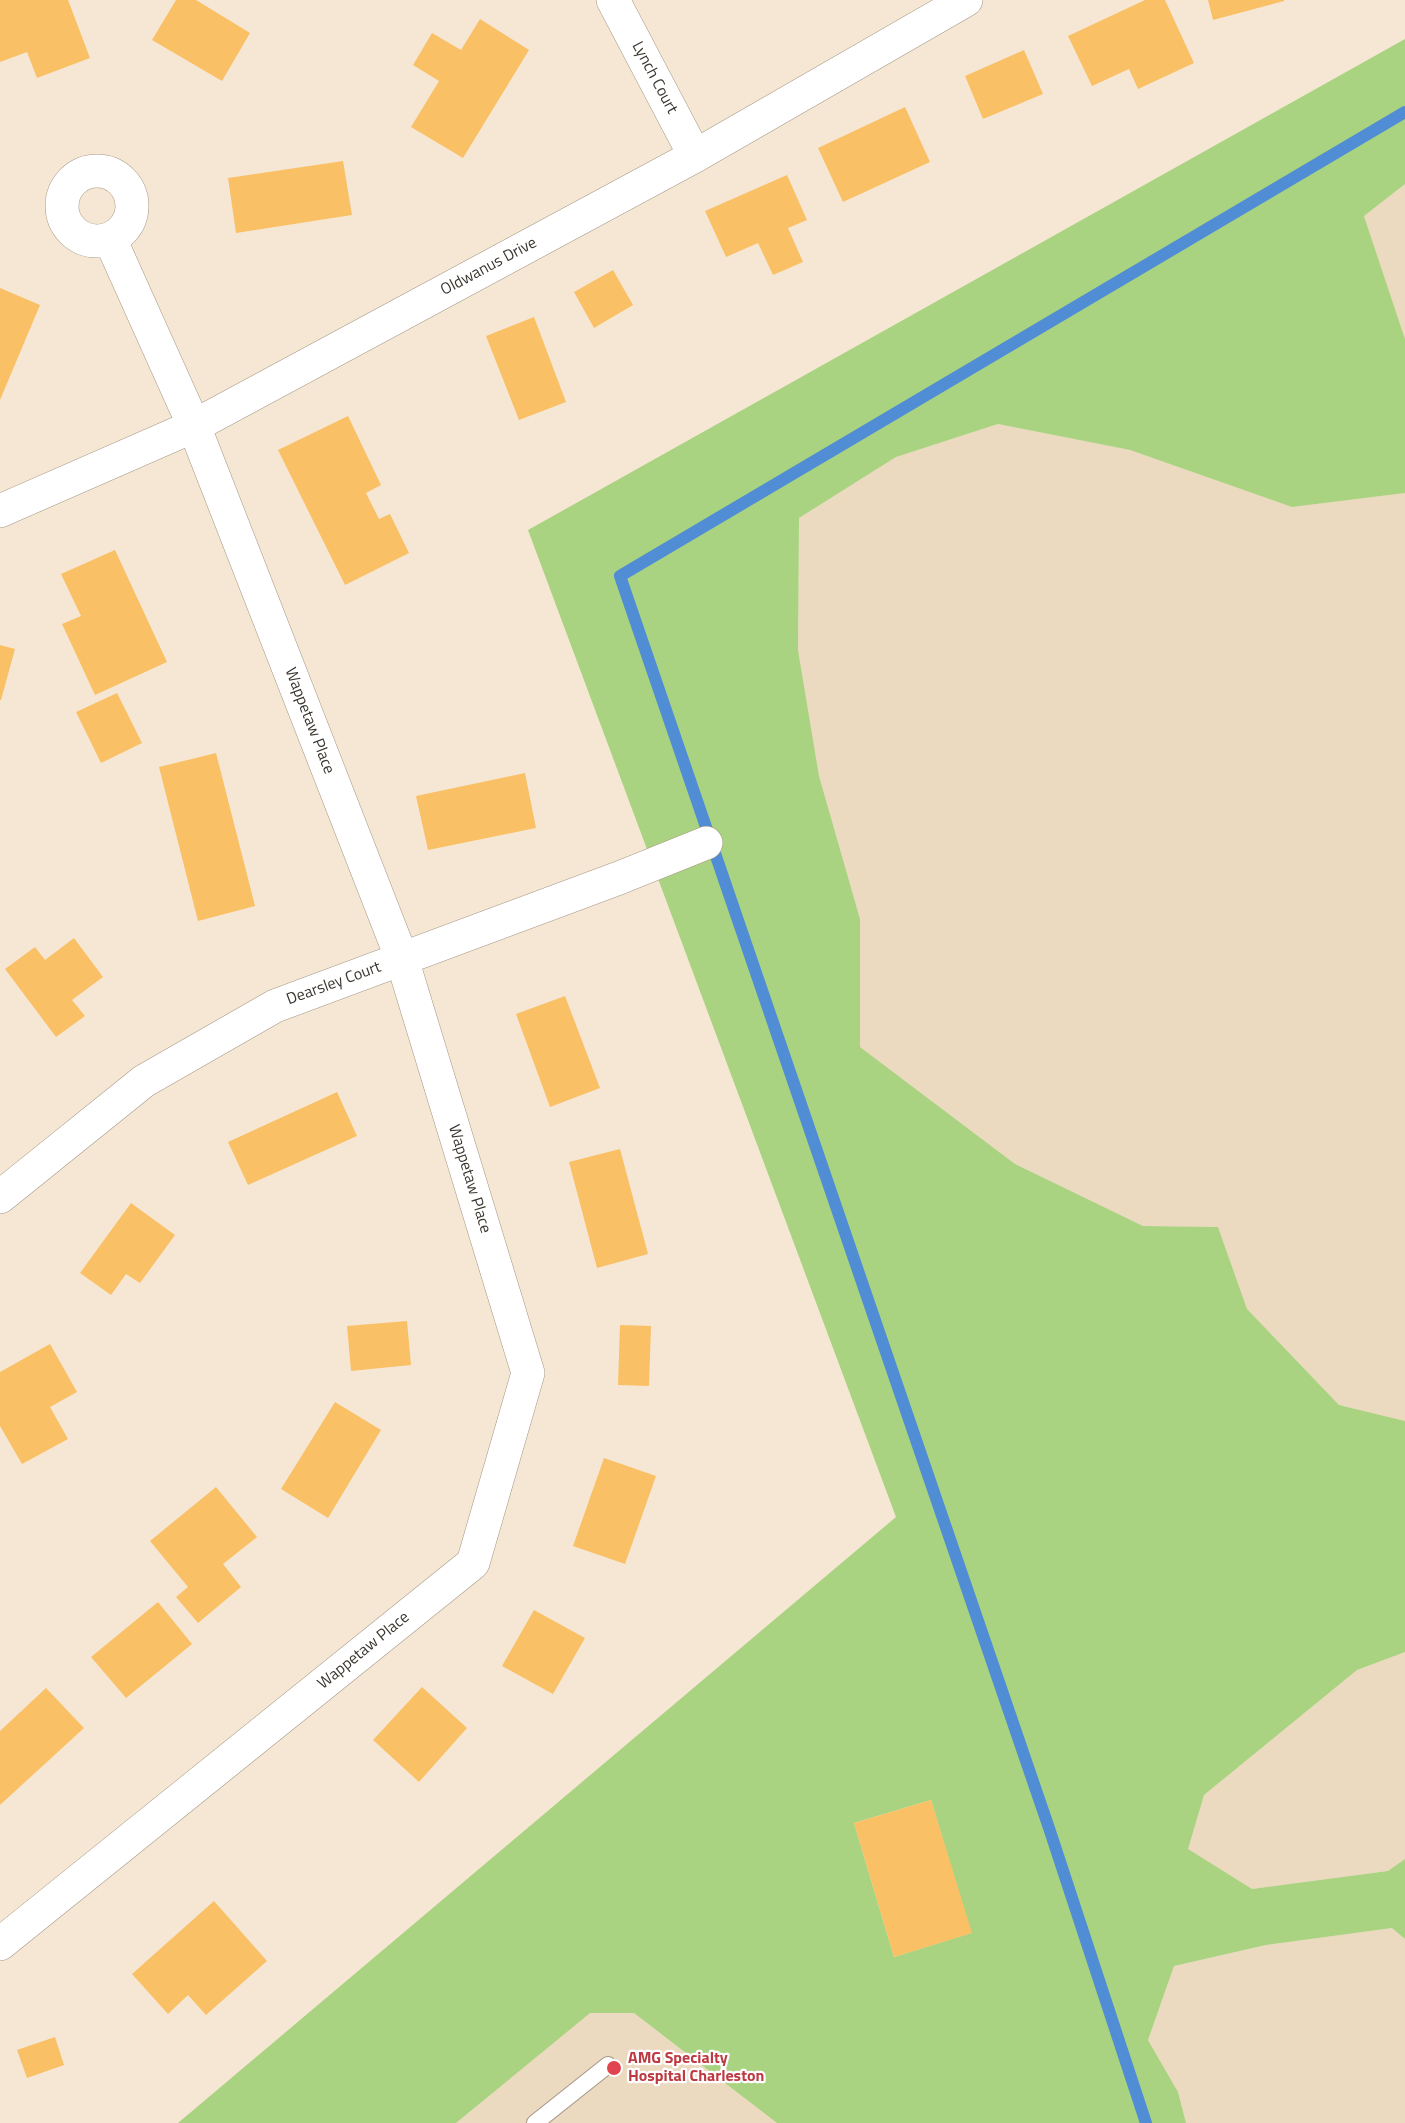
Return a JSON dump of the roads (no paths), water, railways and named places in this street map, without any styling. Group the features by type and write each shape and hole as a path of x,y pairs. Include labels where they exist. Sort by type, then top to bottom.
{"street":[{"name":"Lynch Court","path":"613,0 695,156"},
{"name":"Oldwanus Drive","path":"0,512 194,426 695,156 966,0"},
{"name":"Wappetaw Place","path":"0,1944 473,1563 528,1373 402,959 194,426 110,239"},
{"name":"Dearsley Court","path":"0,1197 144,1082 275,1006 706,843"}],"lane":[{"path":"535,2123 608,2065"}],"waterway":[{"path":"1146,2123 1049,1828 620,576 1405,112"}],"place":[{"name":"AMG Specialty Hospital Charleston","path":"614,2068"}]}
